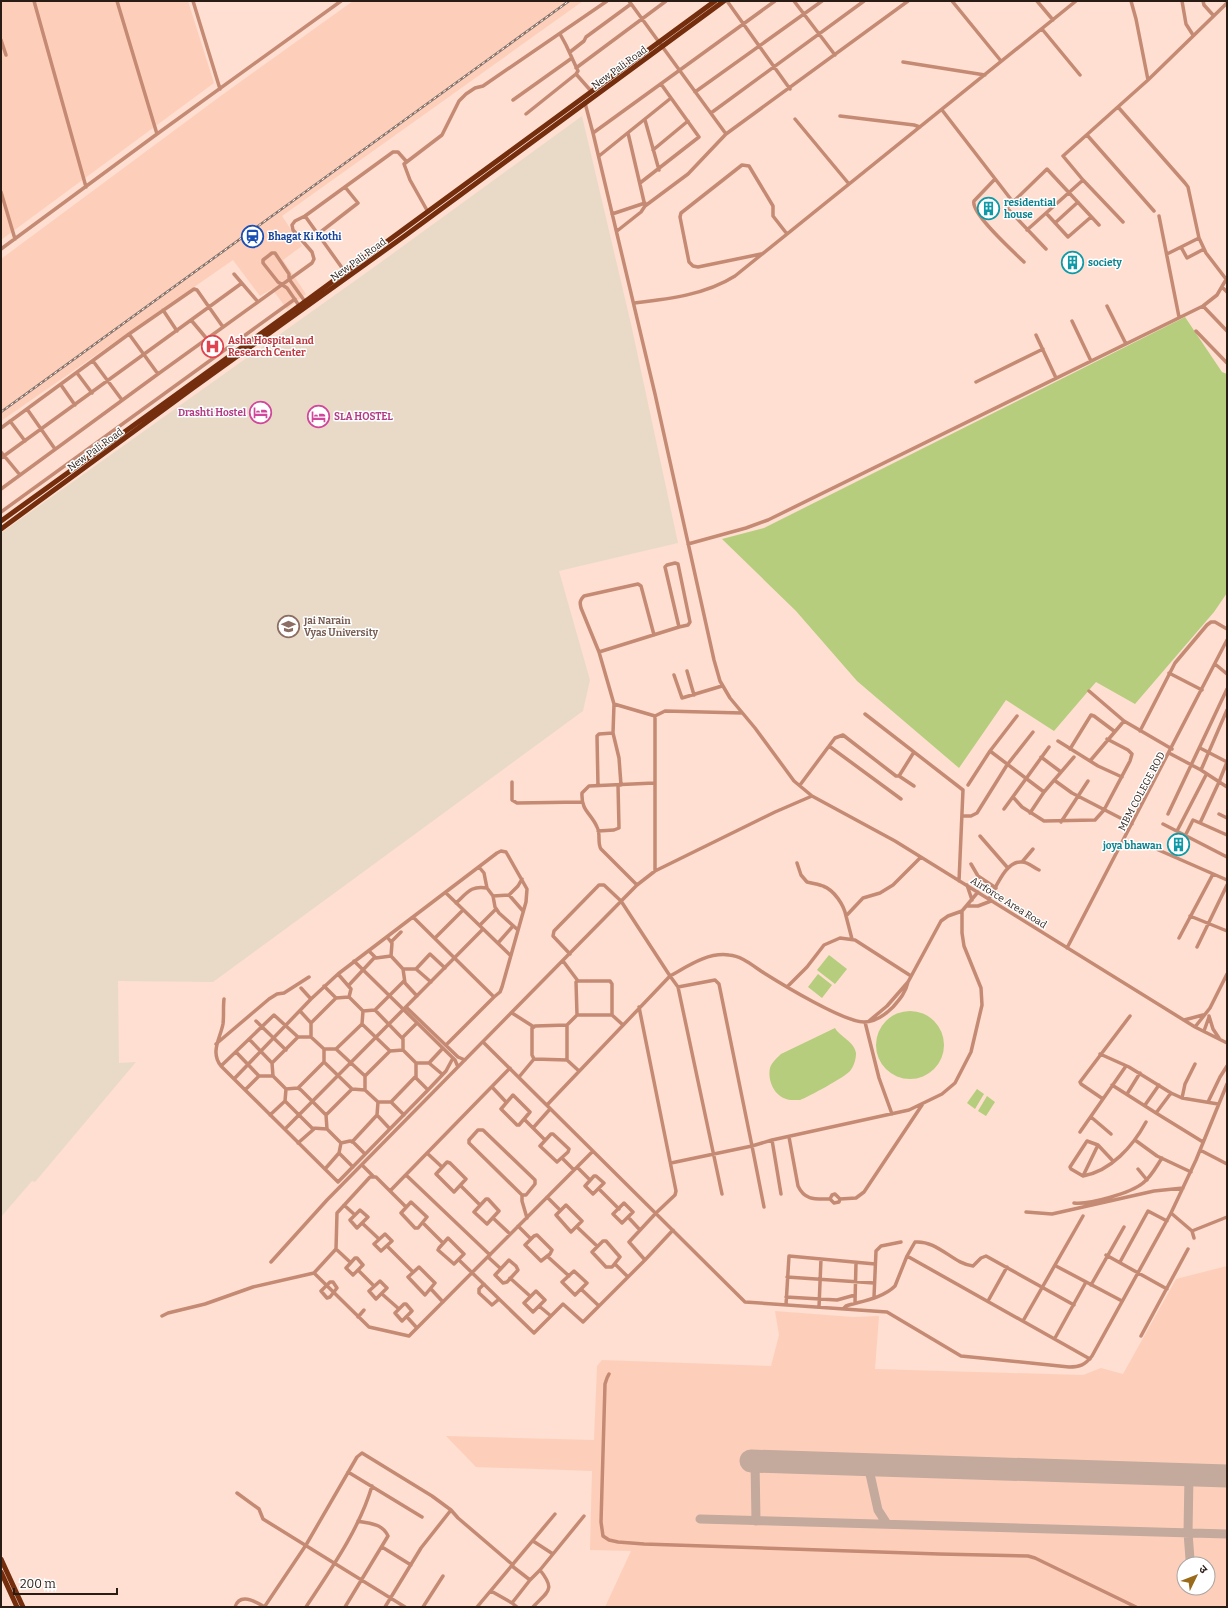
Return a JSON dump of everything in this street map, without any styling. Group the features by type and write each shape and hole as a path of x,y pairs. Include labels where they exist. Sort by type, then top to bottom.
{"highway":[{"name":"New Pali Road","path":"306,304 406,235 585,103 715,1"},
{"name":"New Pali Road","path":"1,529 301,308 345,272 591,91 724,1"},
{"name":"New Pali Road","path":"1,521 301,308"},
{"path":"1,1559 23,1607"},
{"path":"1,1572 17,1607"}],"street":[{"path":"34,1 86,187"},
{"path":"117,1 157,134"},
{"path":"193,1 220,89"},
{"path":"1,250 157,134 341,1"},
{"path":"428,212 404,168 406,161 442,135 459,101 466,94 475,88 483,86 607,1"},
{"path":"576,68 666,1"},
{"path":"727,1 790,89"},
{"path":"593,134 775,1"},
{"path":"794,1 835,55"},
{"path":"695,92 822,1"},
{"path":"711,113 864,1"},
{"path":"612,214 645,205 688,174 726,134 790,89 908,1"},
{"path":"952,1 1001,61"},
{"path":"1037,1 1053,20"},
{"path":"634,303 664,299 711,288 735,276 1076,1"},
{"path":"1131,1 1148,80"},
{"path":"1182,1 1186,24 1193,35"},
{"path":"1203,1 1204,5 1213,15"},
{"path":"570,52 584,41 586,36 630,2 726,134"},
{"path":"1123,222 1083,180 1063,156 1148,80 1227,3"},
{"path":"1042,29 1080,75"},
{"path":"526,114 578,72 570,52 560,34"},
{"path":"1,40 6,55"},
{"path":"513,100 572,58"},
{"path":"903,62 985,75"},
{"path":"576,74 591,91"},
{"path":"640,183 698,139 698,134 661,84"},
{"path":"599,156 671,98"},
{"name":"Airforce Area Road","path":"585,103 634,303 714,660 722,686 730,698 755,728 794,781 812,796 921,857 1195,1027 1227,1043"},
{"path":"688,544 746,528 768,520 1203,306 1217,296 1226,278 1204,249 1199,238 1188,187 1118,107"},
{"path":"942,110 1013,202"},
{"path":"840,116 920,127"},
{"path":"795,119 849,184"},
{"path":"645,120 659,170"},
{"path":"653,150 688,121"},
{"path":"617,231 641,212 645,205 628,133"},
{"path":"1086,135 1154,211"},
{"path":"1,489 312,263 314,259 312,252 293,230 292,225 295,221 305,216 393,152 398,152 406,161"},
{"path":"762,254 698,267 694,266 689,262 680,217 681,213 742,165 746,165 749,166 773,206 773,216 775,220 787,234"},
{"path":"1046,249 1007,208 1047,169 1099,225"},
{"path":"995,179 974,201 974,210 1024,262"},
{"path":"1027,230 1083,180"},
{"path":"318,234 357,206 357,201 345,187"},
{"path":"1,192 15,239"},
{"path":"1055,223 1078,202"},
{"path":"1046,213 1068,237 1091,217"},
{"path":"305,216 345,272"},
{"path":"1159,216 1179,317"},
{"path":"1167,254 1199,238"},
{"path":"1181,247 1187,258 1204,249"},
{"path":"301,308 287,288 278,282 263,263 263,260 272,253 276,253 289,274 289,279 306,304"},
{"path":"234,274 258,302"},
{"path":"20,475 2,455 25,441 242,283"},
{"path":"1222,287 1227,292"},
{"path":"1,428 129,334 194,289 224,327"},
{"path":"1,512 295,299"},
{"path":"1107,306 1126,344"},
{"path":"1203,306 1227,331"},
{"path":"163,310 177,331"},
{"path":"191,320 207,339"},
{"path":"1072,321 1091,361"},
{"path":"1196,331 1227,363"},
{"path":"129,334 158,374"},
{"path":"1036,335 1056,378"},
{"path":"976,382 1043,349"},
{"path":"93,361 122,400"},
{"path":"77,373 92,392"},
{"path":"61,385 75,405"},
{"path":"27,410 55,449"},
{"path":"10,421 25,441"},
{"path":"599,652 679,627 690,622 678,564 667,564 665,567 679,627"},
{"path":"598,831 614,830 619,828 619,758 613,734 614,704 599,652 580,602 584,596 638,584 641,586 654,635"},
{"path":"1140,731 1169,673 1206,625 1211,622 1215,622 1227,629"},
{"name":"MBM COLEGE ROD","path":"1067,948 1172,749 1227,640"},
{"path":"1215,664 1227,674"},
{"path":"687,671 694,695"},
{"path":"1169,673 1202,690"},
{"path":"674,675 681,697 684,698 722,686"},
{"path":"1168,814 1227,689"},
{"path":"1089,691 1124,721 1172,749"},
{"path":"614,704 655,716 665,711 742,713"},
{"path":"1201,770 1227,710"},
{"path":"865,714 962,790 959,881"},
{"path":"1070,748 1091,715 1114,731"},
{"path":"655,716 655,871"},
{"path":"968,785 1016,716"},
{"path":"1090,761 1107,739 1124,721"},
{"path":"962,816 971,816 977,813 1007,765 1033,732"},
{"path":"598,786 597,736 599,734 613,734"},
{"path":"800,785 835,738 843,735 893,775 899,776 914,786"},
{"path":"1013,797 1022,807 1044,821 1061,822 1095,820 1104,810 1130,761 1132,754 1128,750 1107,739"},
{"path":"1058,741 1090,761 1122,777"},
{"path":"829,746 901,799"},
{"path":"1004,809 1049,747"},
{"path":"1200,748 1227,762 1200,823"},
{"path":"899,776 914,752"},
{"path":"990,752 1044,792"},
{"path":"1169,753 1201,770 1206,775 1227,787"},
{"path":"1041,757 1061,772"},
{"path":"1030,813 1044,792 1074,757"},
{"path":"1177,831 1206,775"},
{"path":"1054,780 1077,796 1132,824"},
{"path":"1061,822 1088,781"},
{"path":"512,782 512,800 517,803 582,802"},
{"path":"637,885 599,846 598,831 582,802 582,793 589,786 654,783"},
{"path":"271,1262 327,1200 637,885 655,871 775,812 812,796"},
{"path":"1219,814 1227,818"},
{"path":"1185,836 1193,820 1227,835"},
{"path":"1163,824 1227,857"},
{"path":"980,836 1007,867"},
{"path":"1154,848 1227,880"},
{"path":"1022,862 1033,849"},
{"path":"234,1079 311,999 338,974 501,851 506,852 527,888 523,911 502,987 500,992 429,1063"},
{"path":"846,916 863,898 880,893 893,885 921,857"},
{"path":"968,906 978,906 990,900 1007,867 1015,863 1022,862 1039,870"},
{"path":"797,864 801,875 807,882 822,885 834,893 846,912 852,939"},
{"path":"971,864 978,876 996,888"},
{"path":"479,867 485,875 487,888 493,896 496,909 518,930"},
{"path":"1179,938 1212,874"},
{"path":"493,896 509,895 518,886 522,879"},
{"path":"570,954 553,936 554,931 599,885 604,884 621,901 678,987 722,1194"},
{"path":"1197,947 1227,885"},
{"path":"967,886 972,900"},
{"path":"456,903 475,887 487,888"},
{"path":"547,1105 670,976 697,961 710,957 730,955 744,961 787,987 847,1017 867,1022 878,1018 890,1009 904,993 911,976 941,921 948,916 962,911 968,906 978,892"},
{"path":"446,893 510,955"},
{"path":"509,895 523,911"},
{"path":"480,926 496,909"},
{"path":"435,938 463,910"},
{"path":"671,1163 714,1155 772,1140 909,1110 942,1094 955,1083 971,1052 982,1005 981,988 964,946 962,933 962,911"},
{"path":"1190,916 1227,931"},
{"path":"413,917 494,997"},
{"path":"498,943 513,926"},
{"path":"285,1129 483,929"},
{"path":"391,942 401,932"},
{"path":"387,937 391,942 391,956 403,969 404,981 417,996"},
{"path":"787,987 808,967 824,945 840,938 852,939 911,976"},
{"path":"369,951 375,958"},
{"path":"416,969 430,954 445,968"},
{"path":"349,985 375,958 391,956"},
{"path":"354,961 444,1047 458,1067"},
{"path":"563,961 578,981"},
{"path":"403,969 416,969 431,982"},
{"path":"338,974 351,988 349,997"},
{"path":"1195,1027 1210,1008 1227,974"},
{"path":"216,1044 269,999 276,994 284,994 309,977"},
{"path":"678,987 715,980 719,984 764,1207"},
{"path":"363,1011 375,1010 404,981"},
{"path":"578,981 610,981 612,984 612,1015 622,1025"},
{"path":"577,1015 576,982 578,981"},
{"path":"324,986 336,998"},
{"path":"300,988 311,999"},
{"path":"311,1023 336,998 349,997 363,1011 362,1024 336,1049"},
{"path":"224,999 223,1023 216,1044 216,1058 221,1066 338,1182 428,1090 446,1070 453,1058"},
{"path":"639,1007 676,1193 629,1242 644,1260"},
{"path":"1204,1031 1210,1008"},
{"path":"405,1009 417,1023 444,1047 465,1060"},
{"path":"375,1010 402,1038 404,1041 403,1050"},
{"path":"300,1011 311,1023 311,1037"},
{"path":"512,1013 534,1027 567,1025 577,1015 612,1015"},
{"path":"221,1066 274,1015 298,1037 311,1037 324,1049 336,1049 365,1076"},
{"path":"1184,1020 1204,1015"},
{"path":"1103,1099 1083,1087 1080,1083 1100,1054 1130,1016"},
{"path":"1209,1016 1213,1028 1220,1040"},
{"path":"256,1021 286,1050"},
{"path":"867,1022 879,1078 892,1114"},
{"path":"402,1038 417,1023"},
{"path":"362,1024 390,1051"},
{"path":"567,1025 568,1060"},
{"path":"534,1027 532,1028 532,1055 534,1059"},
{"path":"272,1063 298,1037"},
{"path":"249,1039 272,1063 273,1076 286,1089 285,1101 270,1115"},
{"path":"483,1042 745,1302 887,1312 961,1356 1025,1364 1069,1367 1081,1367 1090,1359 1122,1302 1171,1213 1200,1150 1227,1084"},
{"path":"324,1049 324,1062 352,1090 365,1090 378,1102 391,1102 404,1115"},
{"path":"365,1090 365,1076 390,1051 403,1050 416,1063 416,1076 428,1090"},
{"path":"236,1052 259,1076"},
{"path":"1100,1054 1126,1066 1182,1098 1218,1104"},
{"path":"534,1059 568,1060 579,1071"},
{"path":"519,1077 534,1059"},
{"path":"286,1089 298,1088 324,1062"},
{"path":"416,1063 429,1063 442,1074"},
{"path":"1182,1098 1186,1084 1195,1064"},
{"path":"1080,1132 1126,1066"},
{"path":"1208,1102 1227,1066"},
{"path":"390,1191 510,1068"},
{"path":"1126,1094 1140,1074"},
{"path":"245,1090 259,1076 273,1076"},
{"path":"391,1102 416,1076"},
{"path":"1112,1085 1203,1142"},
{"path":"1145,1106 1159,1085"},
{"path":"492,1087 506,1102"},
{"path":"298,1088 326,1115 327,1129"},
{"path":"326,1115 352,1090"},
{"path":"1156,1113 1171,1093"},
{"path":"513,1095 530,1112 524,1119 519,1125 514,1124 501,1109 513,1095"},
{"path":"285,1101 314,1128 327,1129 341,1143"},
{"path":"341,1143 352,1142 377,1115 378,1102"},
{"path":"789,1137 800,1191 809,1198 830,1199 834,1203 838,1203 840,1199 856,1198 864,1192 922,1104"},
{"path":"533,1128 550,1109"},
{"path":"377,1115 390,1129"},
{"path":"1090,1117 1111,1134"},
{"path":"524,1119 545,1140"},
{"path":"1113,1160 1098,1146 1086,1141 1070,1167 1074,1172 1083,1176 1099,1170 1113,1160 1127,1150 1146,1122"},
{"path":"298,1143 314,1128"},
{"path":"522,1195 526,1195 536,1182 483,1130 478,1130 469,1140 469,1143 522,1195 526,1218"},
{"path":"551,1134 554,1134 569,1151 562,1158 556,1162 540,1145 551,1134"},
{"path":"772,1140 781,1194"},
{"path":"1135,1140 1162,1158 1190,1172"},
{"path":"352,1142 365,1154"},
{"path":"325,1169 340,1153 341,1143"},
{"path":"1083,1176 1098,1146"},
{"path":"1200,1150 1227,1164"},
{"path":"314,1273 369,1327 409,1336 593,1151"},
{"path":"340,1153 353,1167"},
{"path":"427,1153 442,1167"},
{"path":"562,1158 590,1180"},
{"path":"1074,1203 1085,1203 1131,1190 1147,1180 1162,1158"},
{"path":"448,1162 465,1177 466,1180 460,1186 452,1192 436,1176 436,1173 448,1162"},
{"path":"362,1165 406,1207"},
{"path":"1138,1169 1147,1180"},
{"path":"406,1174 500,1268"},
{"path":"162,1316 168,1313 205,1304 253,1287 314,1273 336,1249 337,1213 372,1176"},
{"path":"596,1176 603,1182 599,1189 594,1193 592,1193 585,1186 590,1180 596,1176"},
{"path":"460,1186 480,1205"},
{"path":"1026,1212 1052,1214 1154,1191 1183,1188"},
{"path":"599,1189 619,1209"},
{"path":"547,1197 560,1210"},
{"path":"487,1199 498,1209 498,1212 493,1218 487,1224 475,1213 480,1205 487,1199"},
{"path":"409,1203 413,1203 427,1217 422,1223 418,1228 415,1228 402,1214 402,1211 409,1203"},
{"path":"624,1203 633,1212 622,1223 613,1214 619,1209 624,1203"},
{"path":"344,1205 355,1215"},
{"path":"568,1205 581,1219 582,1221 573,1231 570,1231 556,1217 556,1214 560,1210 564,1206 568,1205"},
{"path":"360,1210 368,1217 357,1228 350,1220 355,1215 360,1210"},
{"path":"1120,1262 1148,1211 1167,1221"},
{"path":"1171,1213 1192,1231 1194,1238"},
{"path":"1023,1321 1056,1266 1083,1216"},
{"path":"628,1217 640,1230"},
{"path":"1192,1231 1227,1217"},
{"path":"493,1218 510,1234"},
{"path":"362,1222 379,1239"},
{"path":"422,1223 443,1243"},
{"path":"518,1226 531,1239"},
{"path":"1091,1285 1106,1255 1124,1226"},
{"path":"577,1227 596,1246"},
{"path":"459,1260 534,1333 563,1304 583,1322 673,1230"},
{"path":"385,1234 392,1241 386,1246 382,1251 374,1244 385,1234"},
{"path":"539,1235 552,1250 547,1256 541,1261 538,1260 525,1245 534,1236 539,1235"},
{"path":"448,1238 463,1252 463,1256 459,1260 455,1264 452,1264 438,1250 448,1238"},
{"path":"603,1241 606,1241 620,1257 612,1267 606,1267 592,1251 596,1246 603,1241"},
{"path":"874,1297 876,1251 878,1248 901,1242"},
{"path":"843,1309 846,1306 891,1290 895,1286 907,1256 915,1242 926,1243 967,1265 973,1266 981,1258 986,1256 1074,1305"},
{"path":"386,1246 413,1272"},
{"path":"336,1249 350,1262"},
{"path":"1141,1336 1188,1249"},
{"path":"1106,1255 1167,1289"},
{"path":"547,1256 569,1276"},
{"path":"786,1305 789,1256 875,1264"},
{"path":"907,1256 1090,1359"},
{"path":"356,1258 362,1263 363,1266 352,1275 346,1268 350,1262 356,1258"},
{"path":"818,1307 821,1280 821,1259"},
{"path":"507,1261 512,1263 518,1270 505,1283 496,1276 500,1268 507,1261"},
{"path":"855,1303 856,1262"},
{"path":"615,1264 628,1277"},
{"path":"1056,1266 1122,1302"},
{"path":"418,1267 421,1268 435,1282 431,1289 426,1294 422,1294 408,1279 408,1277 418,1267"},
{"path":"988,1302 1008,1267"},
{"path":"358,1270 374,1286"},
{"path":"574,1271 587,1283 581,1289 575,1295 562,1282 574,1271"},
{"path":"510,1278 530,1296"},
{"path":"787,1278 874,1283"},
{"path":"381,1281 387,1288 382,1294 375,1298 369,1291 381,1281"},
{"path":"333,1282 337,1288 334,1293 327,1298 321,1292 326,1286 333,1282"},
{"path":"1055,1338 1086,1282"},
{"path":"484,1284 479,1289 479,1293 492,1305 499,1298"},
{"path":"431,1289 443,1302"},
{"path":"581,1289 599,1306"},
{"path":"536,1291 545,1300 540,1306 533,1312 524,1302 536,1291"},
{"path":"382,1294 398,1309"},
{"path":"786,1297 837,1300 855,1295"},
{"path":"405,1304 412,1309 412,1312 402,1321 395,1314 398,1309 405,1304"},
{"path":"540,1306 551,1316"},
{"path":"358,1316 364,1310"},
{"path":"407,1318 417,1328"},
{"path":"609,1374 605,1384 601,1531 603,1536 609,1540 658,1544 1028,1556 1136,1607"},
{"path":"235,1607 239,1600 248,1598 265,1607 306,1545 357,1456 362,1453 420,1488 451,1510 458,1518 530,1580"},
{"path":"348,1472 422,1518"},
{"path":"306,1607 358,1521 372,1486"},
{"path":"237,1493 259,1509 263,1519 405,1607"},
{"path":"385,1607 421,1548 451,1510"},
{"path":"477,1607 555,1514"},
{"path":"512,1603 584,1516"},
{"path":"345,1607 388,1536 386,1531 376,1525 358,1521"},
{"path":"533,1541 553,1554"},
{"path":"382,1547 411,1565"},
{"path":"533,1607 548,1590 549,1586 540,1570"},
{"path":"423,1607 443,1576"},
{"path":"491,1591 517,1607"}],"shaded area":[{"path":"1,1 188,1 214,83 1,240"},
{"path":"353,1 583,1 282,216 302,246 283,260 306,294 287,309 272,289 260,296 233,260 1,421 1,259 222,95"},
{"name":"Jai Narain Vyas University","path":"582,116 631,324 678,543 559,571 590,680 583,711 213,982 118,981 119,1063 136,1062 35,1182 32,1181 1,1217 1,533 377,265"},
{"path":"1227,1266 1227,1607 605,1607 631,1551 590,1550 592,1471 476,1467 446,1436 594,1440 597,1366 602,1360 771,1366 779,1335 775,1311 853,1317 879,1316 875,1369 1083,1375 1101,1368 1123,1374 1176,1279"}],"green space":[{"path":"1185,317 1222,372 1227,374 1227,593 1214,612 1135,704 1096,682 1054,731 1006,700 959,768 857,681 796,611 722,539 764,528"},
{"path":"829,955 847,969 835,984 817,970"},
{"path":"818,974 832,985 822,998 808,987"},
{"path":"903,1011 917,1011 929,1017 938,1026 944,1038 942,1058 934,1069 923,1077 917,1079 903,1079 897,1077 886,1069 878,1058 876,1052 876,1038 878,1032 886,1021 897,1013"},
{"path":"835,1028 853,1045 855,1049 855,1060 850,1071 834,1082 800,1100 791,1100 781,1097 771,1084 769,1073 773,1062 781,1054"},
{"path":"977,1089 984,1094 975,1109 967,1103"},
{"path":"987,1096 995,1102 986,1116 978,1111"}],"taxiway":[{"path":"755,1461 756,1521"},
{"path":"868,1465 878,1510 887,1524"},
{"path":"1189,1475 1188,1533 1190,1556"},
{"path":"700,1519 1227,1534"}],"runway":[{"path":"751,1461 1227,1476"}],"railway":[{"path":"1,412 569,1"}],"place":[{"name":"residential house","path":"989,208"},
{"name":"Bhagat Ki Kothi","path":"252,236"},
{"name":"society","path":"1073,262"},
{"name":"Asha Hospital and Research Center","path":"213,346"},
{"name":"Drashti Hostel","path":"261,412"},
{"name":"SLA HOSTEL","path":"319,416"},
{"name":"Jai Narain Vyas University","path":"288,626"},
{"name":"joya bhawan","path":"1178,845"}]}
